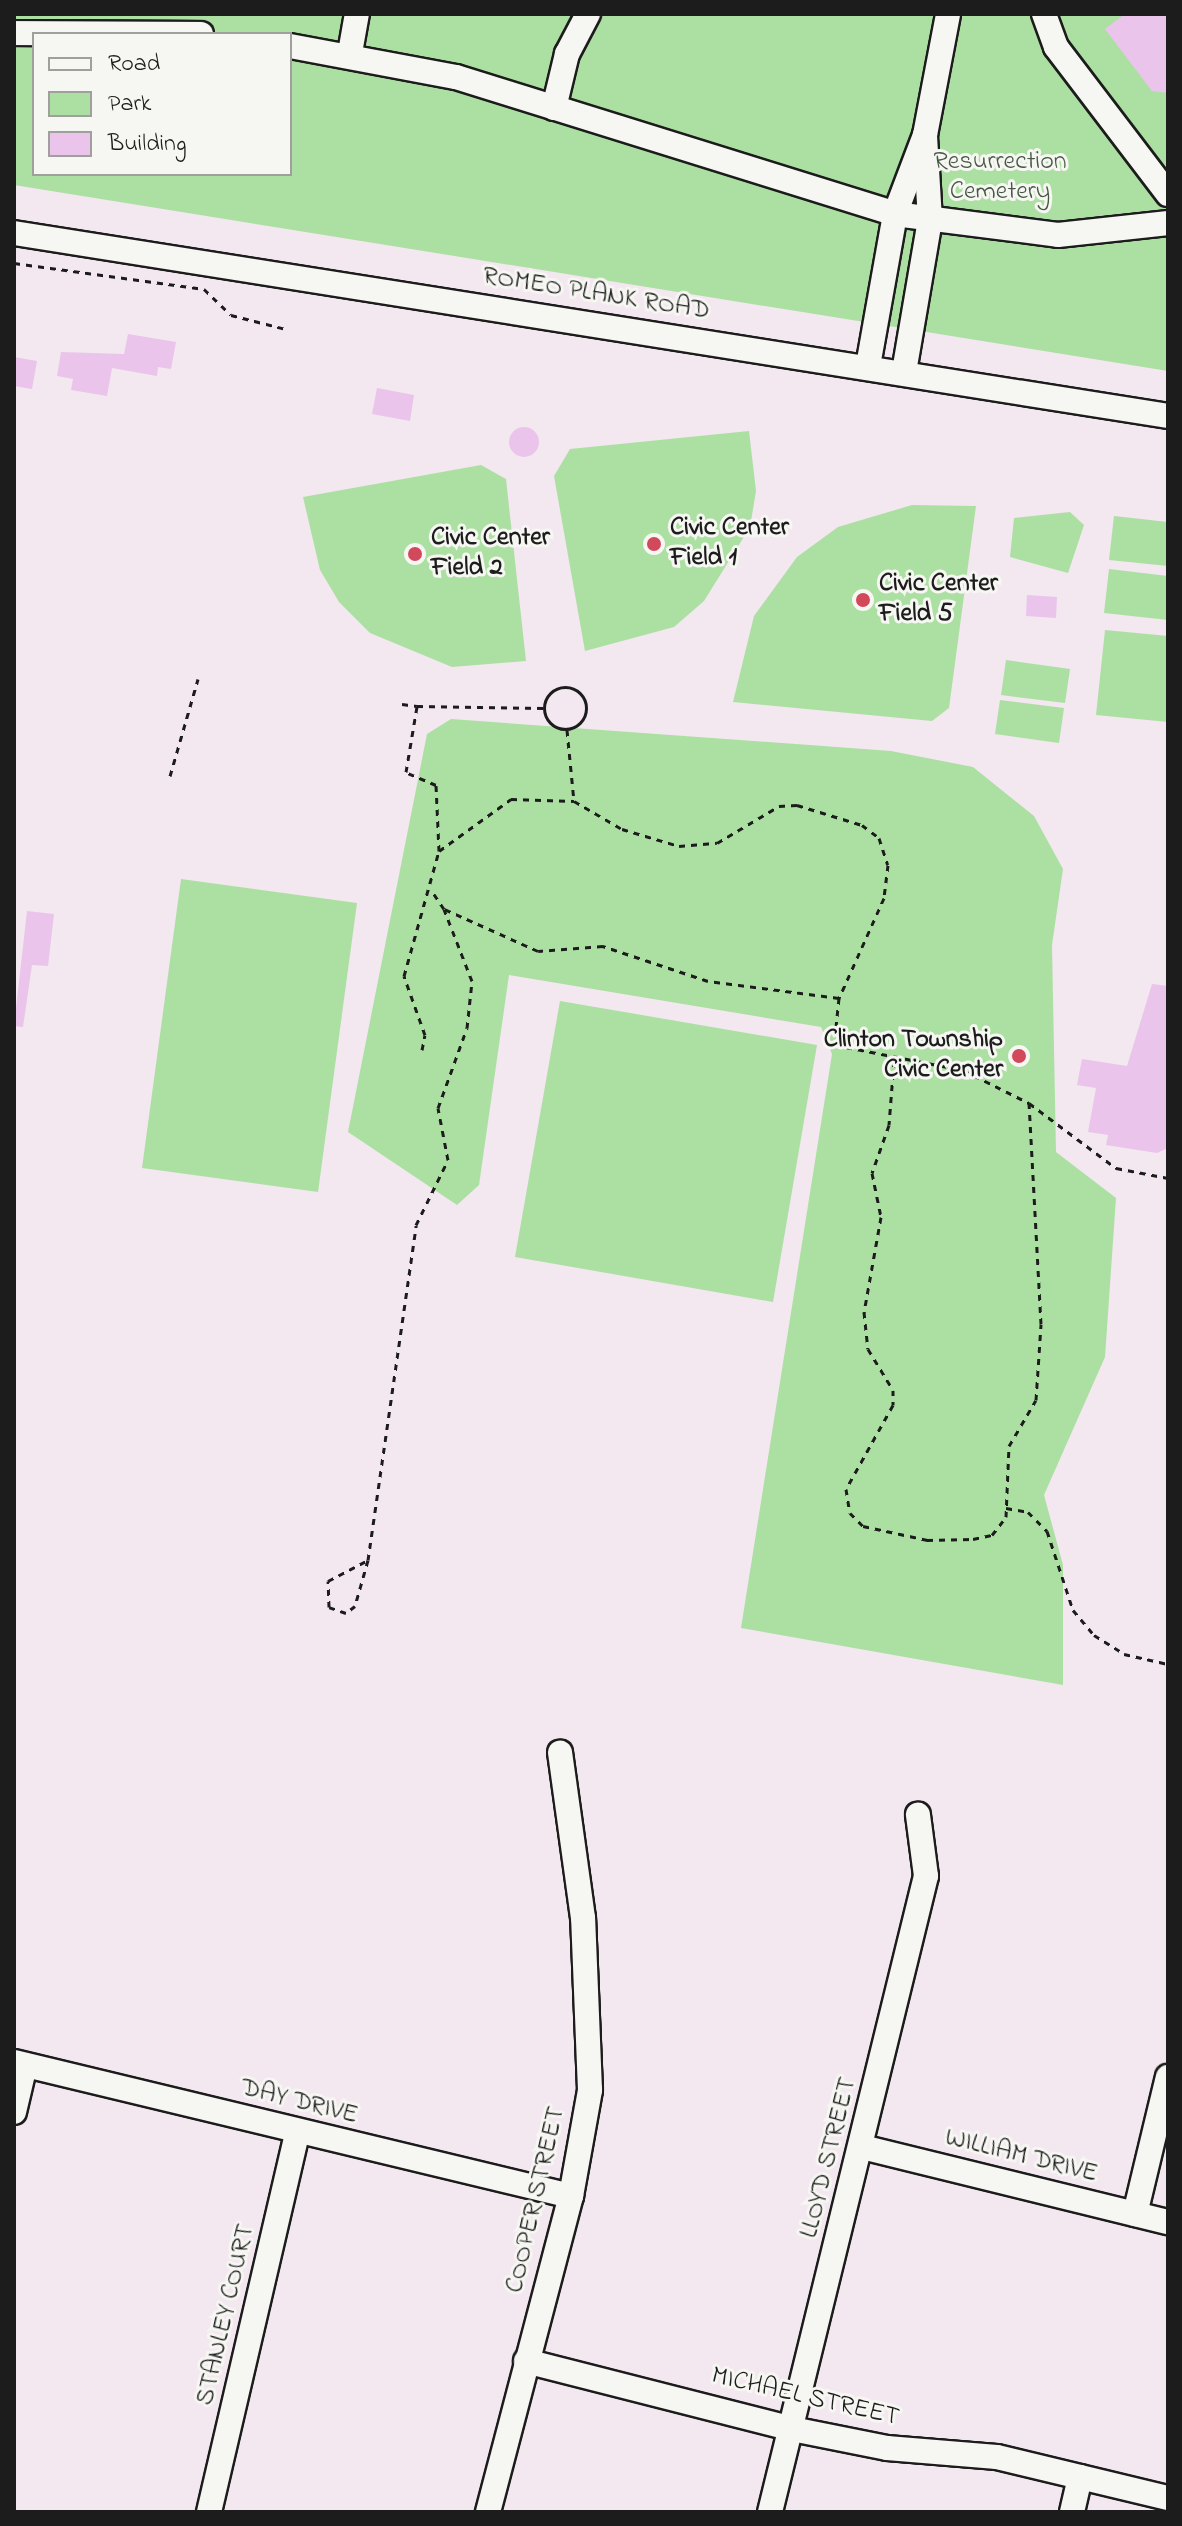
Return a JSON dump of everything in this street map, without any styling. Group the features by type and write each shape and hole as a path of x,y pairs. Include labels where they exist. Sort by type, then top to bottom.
{"street":[{"path":"350,53 357,14"},
{"path":"554,108 567,54 588,14"},
{"path":"868,366 895,214 925,135 948,14"},
{"path":"1044,14 1056,47 1168,194"},
{"path":"292,46 350,53 554,108 895,214 1058,235 1168,223"},
{"path":"904,372 930,220 925,135"},
{"name":"ROMEO PLANK ROAD","path":"14,233 1168,416"},
{"name":"COOPER STREET","path":"488,2512 571,2196 591,2038 560,1753"},
{"name":"LLOYD STREET","path":"770,2512 862,2147 926,1876 918,1815"},
{"path":"14,2112 20,2064"},
{"name":"DAY DRIVE","path":"20,2064 571,2196"},
{"path":"1135,2214 1168,2077"},
{"name":"STANLEY COURT","path":"209,2512 298,2131"},
{"name":"WILLIAM DRIVE","path":"862,2147 1168,2222"},
{"name":"MICHAEL STREET","path":"526,2361 792,2429 887,2448 997,2457 1168,2498"},
{"path":"1072,2512 1080,2477"}],"path":[{"path":"14,263 204,289 231,315 286,329"},
{"path":"170,776 198,679"},
{"path":"544,708 553,690 580,692 585,718 567,730"},
{"path":"402,704 544,708"},
{"path":"417,706 406,772 436,785 439,851 431,890 404,976 425,1035 422,1050"},
{"path":"544,708 552,725 567,730"},
{"path":"567,730 574,801"},
{"path":"439,851 511,799 574,801 622,829 679,846 717,843 786,805 862,825 879,838 888,865 884,898 839,998 839,1039 860,1054 963,1070 1029,1103 1116,1168 1168,1178"},
{"path":"368,1560 328,1581 329,1607 346,1613 355,1606 368,1560 416,1225 448,1160 438,1108 471,1006 465,954 444,909 431,890"},
{"path":"444,909 538,951 603,946 708,981 839,998"},
{"path":"894,1061 889,1125 872,1173 881,1217 864,1312 868,1349 893,1390 893,1405 845,1501 863,1526 927,1540 992,1535 1006,1508 1009,1446 1036,1400 1041,1324 1029,1103"},
{"path":"1006,1508 1028,1512 1047,1531 1073,1610 1094,1635 1124,1654 1168,1664"}],"green space":[{"name":"Resurrection Cemetery","path":"14,14 1168,14 1168,371 14,185"},
{"name":"Civic Center Field 1","path":"749,431 756,491 750,527 704,601 674,627 585,651 554,476 570,449"},
{"name":"Civic Center Field 2","path":"481,465 506,479 526,661 452,667 370,633 339,602 320,570 303,497"},
{"name":"Civic Center Field 5","path":"912,505 976,506 949,708 932,721 733,702 754,616 797,557 838,527"},
{"path":"1070,512 1084,525 1068,573 1010,557 1014,518"},
{"path":"1114,516 1168,522 1168,566 1109,560"},
{"path":"1109,569 1168,576 1168,620 1104,613"},
{"path":"1105,630 1168,636 1168,722 1096,715"},
{"path":"1006,660 1070,669 1065,703 1001,695"},
{"path":"1000,700 1064,708 1059,743 995,734"},
{"path":"451,719 891,751 973,767 1034,816 1063,869 1052,945 1056,1152 1116,1198 1105,1357 1044,1495 1063,1565 1063,1685 741,1628 832,1054 821,1027 509,975 479,1185 457,1205 348,1132 427,734"},
{"path":"181,879 357,903 318,1192 142,1168"},
{"path":"560,1001 817,1045 773,1302 515,1257"}],"building":[{"path":"1125,14 1168,14 1168,93 1152,91 1105,29"},
{"path":"128,334 176,342 171,369 158,367 157,376 112,368 107,396 71,390 73,379 57,376 61,352 124,354"},
{"path":"14,357 37,361 32,389 14,386"},
{"path":"377,388 414,395 410,421 372,414"},
{"path":"524,427 534,432 539,442 534,452 524,457 514,452 509,442 514,432"},
{"path":"1027,595 1057,597 1056,618 1026,616"},
{"path":"27,911 54,914 48,966 32,965 23,1027 14,1026"},
{"path":"1152,984 1168,986 1168,1148 1157,1153 1106,1145 1108,1135 1088,1132 1096,1088 1077,1085 1082,1059 1127,1066"}],"place":[{"name":"Civic Center Field 1","path":"654,544"},
{"name":"Civic Center Field 2","path":"415,554"},
{"name":"Civic Center Field 5","path":"863,600"},
{"name":"Clinton Township Civic Center","path":"1019,1056"}]}
